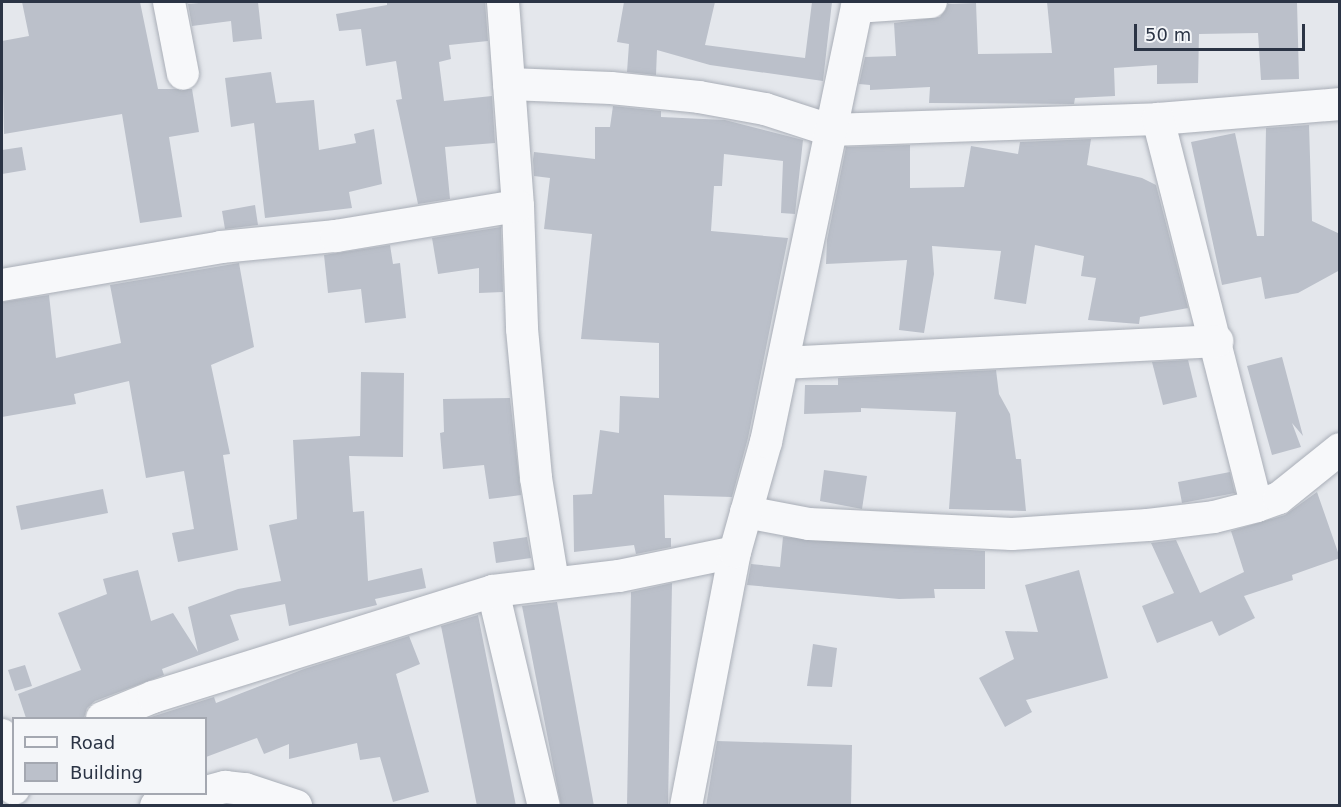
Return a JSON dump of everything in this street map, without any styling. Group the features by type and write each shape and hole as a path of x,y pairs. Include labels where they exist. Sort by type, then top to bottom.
{"street":[{"path":"169,2 183,74"},
{"path":"503,2 518,206 523,341 536,478 553,582"},
{"path":"686,806 735,552 783,363 858,4 931,2"},
{"path":"509,84 611,88 699,97 765,109 830,130 1158,119 1340,104"},
{"path":"1158,119 1217,341 1257,506"},
{"path":"2,285 221,247 336,236 518,206"},
{"path":"783,363 1217,341"},
{"path":"746,512 809,524 1012,534 1148,525 1214,517 1279,498 1340,449"},
{"path":"104,717 153,697 493,591 553,582 619,576 735,552"},
{"path":"493,591 544,806"},
{"path":"7,750 12,779"},
{"path":"207,792 225,787 245,789 296,806"},
{"path":"156,806 195,795"}],"building":[{"path":"22,2 140,2 158,89 192,89 199,132 169,137 182,217 140,223 122,114 4,134 2,41 29,36"},
{"path":"258,2 262,39 233,42 231,21 192,26 188,4"},
{"path":"387,2 485,2 488,41 449,45 451,59 439,62 444,101 492,96 495,143 445,147 450,199 418,204 396,100 402,99 396,61 366,66 361,29 339,31 336,14 387,5"},
{"path":"624,2 715,2 705,45 805,58 812,2 832,2 823,81 710,65 657,50 656,75 627,72 629,44 617,42"},
{"path":"1047,2 1297,2 1299,79 1261,80 1258,33 1199,34 1198,83 1157,84 1157,65 1114,68 1115,96 1075,98 1074,104 929,103 930,87 870,90 870,85 859,84 865,57 896,56 894,23 940,17 948,4 976,3 978,54 1052,53"},
{"path":"271,72 276,103 314,100 319,150 356,143 354,134 374,129 382,184 349,192 352,208 265,218 254,123 231,127 225,78"},
{"path":"613,106 661,111 661,117 725,120 803,140 795,214 781,213 783,161 724,154 722,186 714,186 711,231 788,238 748,438 732,497 664,495 665,538 671,538 671,547 636,554 634,545 574,552 573,495 592,494 600,430 619,433 620,396 659,398 659,343 581,339 592,234 544,229 550,178 534,176 533,160 534,152 595,159 595,127 610,127"},
{"path":"1309,125 1312,221 1340,234 1340,270 1298,293 1265,299 1261,277 1222,285 1191,142 1235,133 1257,236 1264,236 1266,128"},
{"path":"1091,139 1087,165 1142,178 1156,185 1188,308 1140,317 1139,324 1088,320 1096,278 1081,276 1084,256 1035,245 1026,304 994,299 1001,251 932,246 934,274 924,333 899,330 907,260 826,264 827,240 846,147 910,145 910,188 964,187 971,146 1018,154 1020,142"},
{"path":"22,147 26,170 2,174 2,150"},
{"path":"255,205 258,225 225,229 222,211"},
{"path":"501,227 503,292 479,293 479,268 438,274 432,238"},
{"path":"390,245 393,264 400,263 406,318 365,323 361,289 328,293 324,255"},
{"path":"239,263 254,347 211,365 230,454 223,455 238,550 178,562 172,533 194,529 184,471 146,478 129,381 74,394 76,404 2,417 2,302 49,295 56,358 121,343 110,285"},
{"path":"1282,357 1303,436 1292,423 1301,447 1272,455 1247,366"},
{"path":"1188,360 1197,397 1163,405 1152,362"},
{"path":"996,370 999,394 1010,414 1016,459 1021,459 1026,511 949,509 956,412 861,408 861,412 804,414 805,385 838,385 838,378"},
{"path":"361,372 404,373 403,457 349,456 353,512 364,511 368,581 422,568 426,588 375,599 377,605 289,626 285,604 230,615 239,640 162,669 164,675 95,701 87,708 84,717 26,717 18,694 81,670 58,613 107,594 103,579 138,570 151,621 173,613 198,652 188,607 238,589 281,581 269,525 297,519 293,440 360,436"},
{"path":"510,398 521,495 489,499 484,465 443,469 440,433 444,432 443,399"},
{"path":"824,470 867,476 862,509 820,501"},
{"path":"1230,472 1235,493 1182,503 1178,482"},
{"path":"103,489 108,513 21,530 16,506"},
{"path":"1317,492 1340,558 1292,575 1293,580 1244,596 1255,618 1219,636 1212,621 1157,643 1142,606 1174,593 1151,543 1176,540 1200,593 1244,572 1231,531 1285,515"},
{"path":"527,537 531,558 496,563 493,542"},
{"path":"783,537 985,551 985,589 934,589 935,598 899,599 747,585 751,564 780,567"},
{"path":"1079,570 1108,678 1026,700 1032,712 1005,727 979,678 1014,659 1005,631 1038,632 1025,585"},
{"path":"672,583 668,806 627,806 631,592"},
{"path":"557,602 594,806 561,806 522,606"},
{"path":"478,615 516,806 477,806 441,626"},
{"path":"409,636 420,664 396,674 429,792 393,802 380,757 360,760 357,743 289,759 289,744 264,754 257,738 207,757 207,717 151,717 214,697 216,703 304,669"},
{"path":"813,644 837,648 832,687 807,686"},
{"path":"25,665 32,686 15,691 8,670"},
{"path":"717,741 852,745 851,806 706,806"}]}
